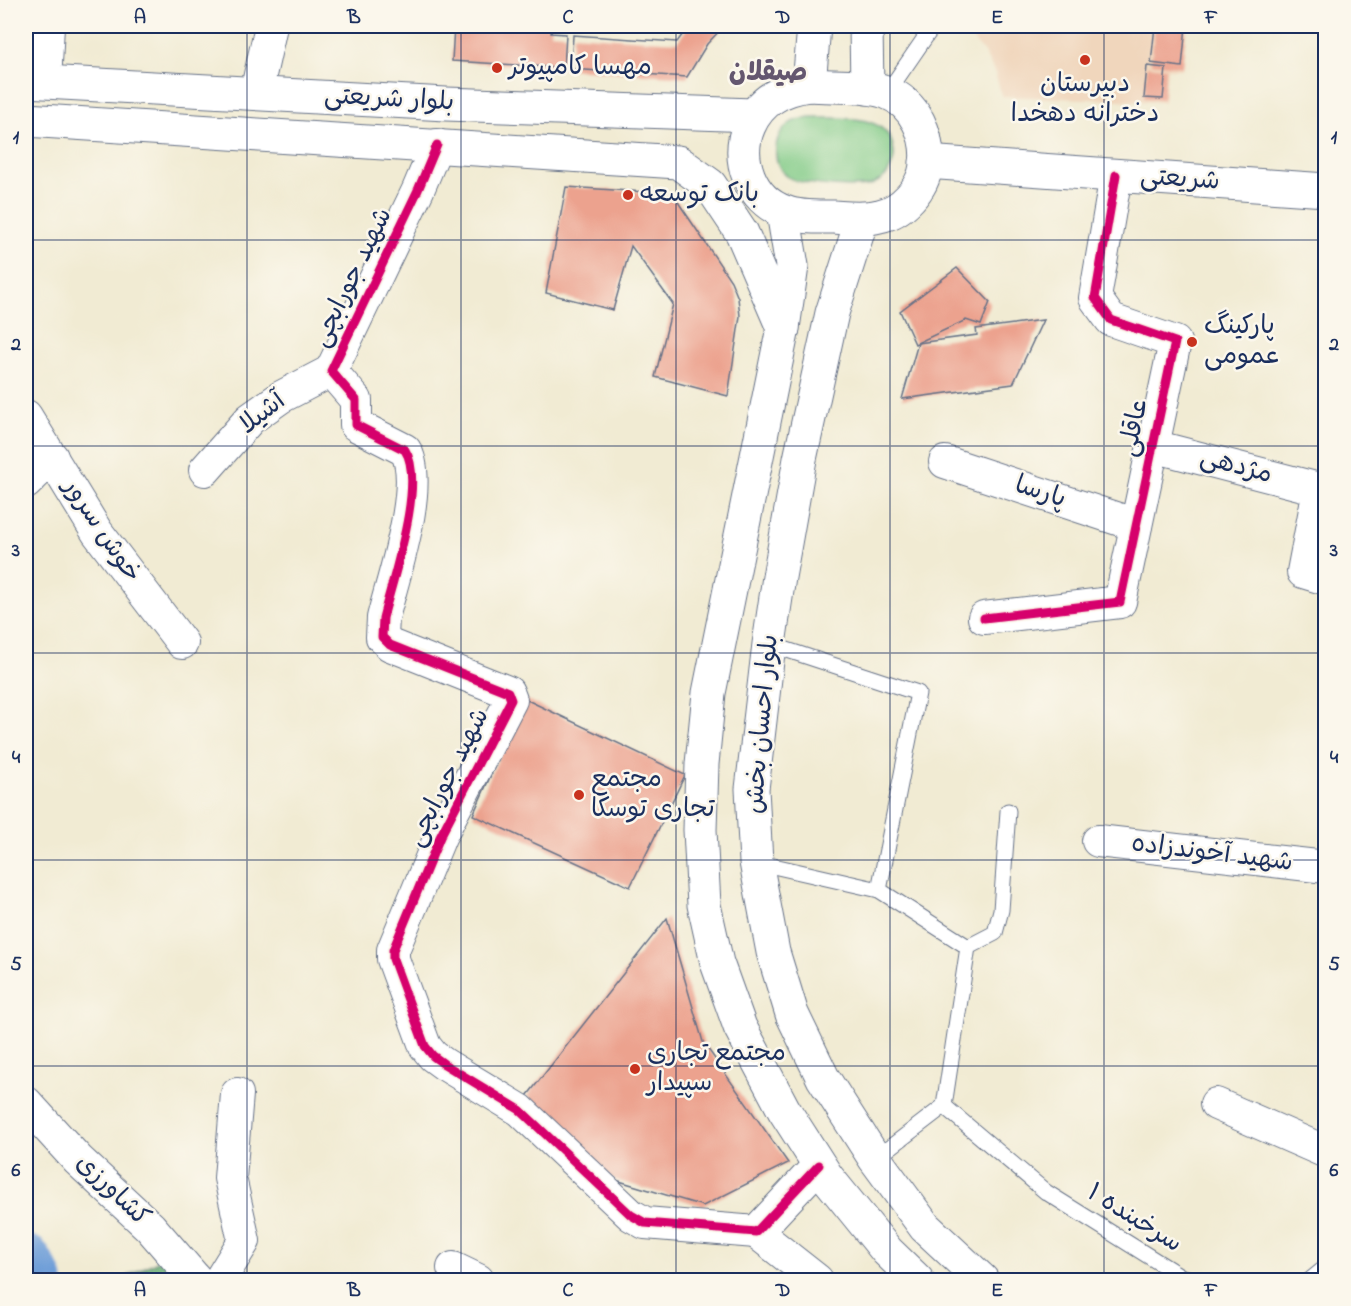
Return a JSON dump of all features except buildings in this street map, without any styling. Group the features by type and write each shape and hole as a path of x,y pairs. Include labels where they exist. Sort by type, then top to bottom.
{"main road":[{"path":"809,85 814,26"},
{"path":"866,26 877,90"},
{"name":"بلوار شریعتی","path":"35,81 753,115"},
{"path":"809,85 877,90 906,105 920,123 927,145 926,168 917,189 902,206 882,216 862,219 803,216 783,212 764,199 750,181 743,159 744,136 753,115 768,99 789,88 809,85"},
{"path":"653,112 666,122 670,137 663,152 657,158 710,185 742,233 783,328"},
{"name":"بلوار شریعتی","path":"26,120 663,161"},
{"name":"شریعتی","path":"926,162 1326,190"},
{"name":"بلوار احسان بخش","path":"783,212 792,266 783,328 709,693 702,764 700,830 704,905 717,963 740,1027 784,1110 819,1165 887,1251 917,1281"},
{"name":"بلوار احسان بخش","path":"862,219 832,313 800,459 769,644 752,789 756,862 773,952 792,1014 823,1077 875,1159 925,1227 982,1281"},
{"name":"کشاورزی","path":"26,1102 78,1160 150,1227 196,1281"}],"street":[{"path":"35,81 48,26"},
{"path":"256,93 271,26"},
{"name":"شهید جورابچی","path":"437,145 418,190 331,371 356,400 356,425 405,450 410,457 412,503 383,618 382,637 390,645 508,692 511,700 440,837 393,950 393,959 425,1046 433,1056 520,1110 631,1215 645,1223 756,1232"},
{"name":"عاقلی","path":"984,618 1120,602 1175,342 1111,320 1095,298 1116,175"},
{"name":"آشیلا","path":"205,470 250,419 281,397 331,371"},
{"name":"خوش سرور","path":"26,416 97,532 182,643"},
{"name":"مژدهی","path":"1153,446 1319,489 1303,572 1326,579"},
{"path":"26,483 52,457"},
{"name":"پارسا","path":"945,462 1136,525"},
{"name":"شهید آخوندزاده","path":"1098,841 1326,867"},
{"path":"220,1281 244,1241 230,1178 237,1094"},
{"path":"1216,1104 1326,1152"},
{"path":"817,1281 756,1232 819,1165"}],"lane":[{"path":"877,90 933,26"},
{"path":"769,644 918,693 879,890"},
{"path":"968,947 995,933 1001,910 1008,811"},
{"path":"756,862 879,890 968,947"},
{"path":"875,1159 944,1106 968,947"},
{"name":"سرخبنده ۱","path":"944,1106 1046,1192 1182,1277 1198,1281"},
{"path":"1310,1281 1326,1267"}],"shaded area":[{"name":"دبیرستان دخترانه دهخدا","path":"960,26 1187,26 1182,69 1167,69 1164,102 1002,96 995,73 983,51"}],"green space":[{"path":"810,118 857,119 879,126 887,133 894,150 893,163 887,174 873,184 856,187 816,184 788,177 782,172 776,158 779,136 791,122"},
{"path":"167,1256 179,1280 120,1280"}],"waterway":[{"path":"26,1260 38,1280"}],"cycle path":[{"path":"437,145 418,190 331,371 356,400 356,425 405,450 410,465 412,485 410,507 383,618 382,637 390,645 508,692 511,700 440,837 393,950 393,959 425,1046 444,1064 520,1110 631,1215 645,1223 756,1232 819,1165"},
{"path":"984,618 1120,602 1175,342 1111,320 1095,298 1116,175"}],"place":[{"name":"دبیرستان دخترانه دهخدا","path":"1085,60"},
{"name":"مهسا کامپیوتر","path":"497,68"},
{"name":"بانک توسعه","path":"628,195"},
{"name":"پارکینگ عمومی","path":"1192,342"},
{"name":"مجتمع تجاری توسکا","path":"579,795"},
{"name":"مجتمع تجاری سپیدار","path":"635,1069"}],"district":[{"name":"صیقلان","path":"768,73"}]}
